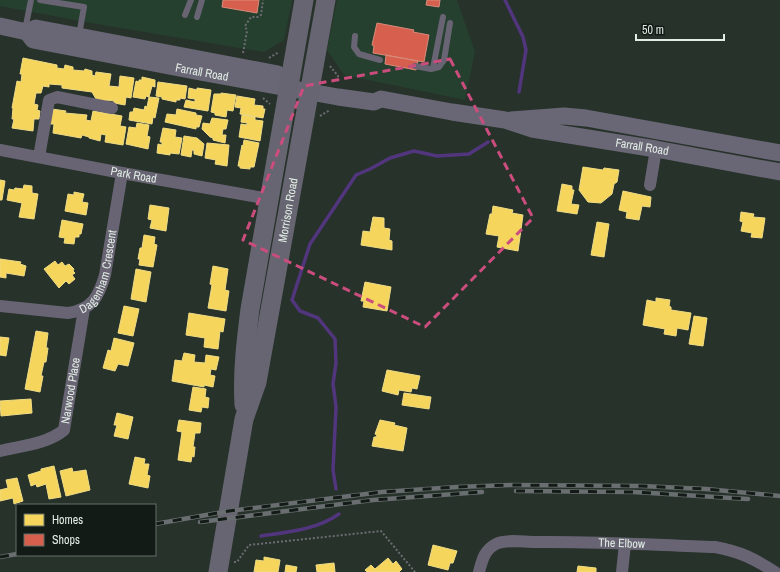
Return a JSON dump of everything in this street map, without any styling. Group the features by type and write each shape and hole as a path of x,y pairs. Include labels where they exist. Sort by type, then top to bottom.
{"main road":[{"name":"Morrison Road","path":"225,570 244,419 244,353 250,309 268,199 304,0"},
{"name":"Morrison Road","path":"244,419 257,382 326,0"},
{"name":"Farrall Road","path":"0,26 26,31 36,28 78,42 200,72 289,82 310,86 374,92 381,99 504,120 532,129 656,149 780,172"},
{"name":"Farrall Road","path":"504,120 535,117 574,116 780,153"},
{"path":"573,135 574,116"},
{"path":"635,146 638,127"},
{"path":"715,160 718,141"}],"street":[{"path":"39,157 50,100 56,97 112,108"},
{"path":"650,185 656,149"},
{"name":"Park Road","path":"0,150 268,199"},
{"name":"Dagenham Crescent","path":"0,306 68,313 84,309 96,297 105,275 122,173"},
{"name":"Narwood Place","path":"0,451 50,439 64,430 84,309"},
{"name":"The Elbow","path":"479,572 486,553 497,544 508,542 563,541 715,547 734,551 751,557 775,572"},
{"path":"622,572 625,544"}],"lane":[{"path":"26,31 31,0"},
{"path":"40,0 84,7 78,42"},
{"path":"185,15 191,0"},
{"path":"197,17 202,0"},
{"path":"433,68 443,17"},
{"path":"415,66 433,68 439,67 444,60 450,23"},
{"path":"354,36 354,47 359,54 380,60"}],"path":[{"path":"243,54 247,31 245,26 251,17 258,17 261,15 263,0"},
{"path":"225,570 233,562 237,562 249,545 381,531 415,572"}],"highlighted area":[{"path":"450,59 533,218 425,327 243,240 304,86"}],"shaded area":[{"path":"0,0 292,0 284,40 264,52 0,6"},
{"path":"337,0 457,0 475,52 465,100 344,75 327,50"}],"building: Homes":[{"path":"23,58 57,65 57,68 64,69 65,65 73,67 73,70 84,71 85,69 92,71 92,75 95,76 96,72 111,74 109,86 119,87 120,76 134,78 131,98 126,97 125,105 114,103 114,101 106,100 106,102 96,99 92,92 62,88 62,85 49,84 49,87 43,86 41,93 36,93 34,104 38,105 37,110 40,111 39,119 34,119 33,131 12,128 14,119 12,119 12,108 17,81 21,82 22,74 20,74"},
{"path":"142,77 155,80 155,87 152,86 149,97 146,96 145,99 133,97 136,81 139,82 139,80 142,80"},
{"path":"158,82 187,86 185,99 180,98 180,100 176,100 176,102 156,96"},
{"path":"189,88 197,90 197,88 211,90 208,111 184,107 186,100 195,102 195,99 188,98"},
{"path":"221,93 236,95 233,111 227,110 226,117 215,115 215,113 211,112 214,94"},
{"path":"237,96 255,99 254,105 263,106 263,109 265,109 263,118 240,114 241,108 235,107"},
{"path":"149,97 159,98 155,118 153,117 152,124 129,120 130,112 133,112 134,108 144,110 145,106 147,107"},
{"path":"52,109 66,111 65,113 87,115 86,120 91,121 93,111 122,116 120,126 126,127 123,145 105,142 106,135 101,134 100,141 82,135 81,138 53,133 54,124 49,124"},
{"path":"177,109 196,113 196,115 202,116 199,127 196,127 196,129 165,122 167,114 176,115"},
{"path":"242,115 255,117 255,120 263,121 260,141 239,137 241,124 247,125 247,123 241,122"},
{"path":"212,118 228,120 226,129 223,129 222,135 226,135 225,143 213,140 213,138 202,129 203,123 210,124"},
{"path":"137,123 149,125 147,136 150,137 148,149 126,144 129,127 136,128"},
{"path":"163,128 176,130 175,137 182,138 179,154 170,153 170,155 157,153 158,144 162,145 162,142 160,142"},
{"path":"184,136 197,138 204,144 202,156 194,154 194,150 192,150 191,157 181,155"},
{"path":"244,140 259,143 254,167 250,167 250,169 240,168 240,166 238,166"},
{"path":"207,143 229,145 227,166 215,164 216,160 205,158"},
{"path":"583,167 603,170 604,168 619,170 617,182 614,184 612,194 601,203 588,202 579,190"},
{"path":"0,180 5,181 2,200 0,200"},
{"path":"562,184 572,186 572,190 574,190 571,204 579,205 577,214 557,211"},
{"path":"24,185 32,186 32,193 38,194 34,219 19,217 22,203 7,200 9,189 23,189"},
{"path":"623,191 651,197 650,207 642,206 639,220 626,218 627,212 619,210"},
{"path":"74,192 84,194 82,202 88,203 86,215 65,211 68,194 74,195"},
{"path":"150,205 169,208 166,231 150,228 152,220 148,219"},
{"path":"493,206 513,210 512,213 523,215 518,251 497,247 499,236 486,234"},
{"path":"741,212 754,214 753,217 765,218 762,238 751,237 752,233 741,231 743,222 740,221"},
{"path":"373,217 384,218 384,228 390,229 389,240 392,241 392,250 361,245 363,231 370,232"},
{"path":"62,220 83,224 81,234 79,234 79,237 75,237 74,244 64,243 65,238 59,237"},
{"path":"597,222 609,224 604,257 591,255"},
{"path":"144,235 155,237 154,244 157,245 153,267 139,265 140,259 138,259 140,248 142,248"},
{"path":"0,259 21,262 20,264 26,266 24,276 6,273 6,278 0,277"},
{"path":"55,261 58,265 62,262 65,266 69,264 74,269 73,271 75,273 72,275 75,279 69,284 66,281 59,288 44,269"},
{"path":"213,266 228,269 225,290 229,291 226,311 208,308 212,285 210,284"},
{"path":"136,269 151,272 146,302 131,299"},
{"path":"365,282 391,287 387,311 363,307 364,301 361,301"},
{"path":"656,298 670,300 669,306 671,307 671,310 691,313 688,330 677,328 676,336 664,334 665,329 643,325 647,300 656,302"},
{"path":"124,306 139,309 133,336 118,333"},
{"path":"189,313 225,319 223,332 220,331 218,349 204,347 205,338 186,335"},
{"path":"694,316 707,318 703,346 689,344"},
{"path":"36,331 48,333 46,348 48,348 46,362 44,362 41,376 43,376 40,392 25,389"},
{"path":"0,337 9,338 6,356 0,355"},
{"path":"114,338 134,343 128,366 118,364 115,371 103,368 108,350 111,351"},
{"path":"184,353 195,355 194,362 205,363 206,355 219,357 216,370 211,369 210,375 215,376 213,387 204,385 204,387 172,381 175,360 182,361"},
{"path":"387,370 420,376 417,389 412,388 411,392 399,390 398,395 382,391"},
{"path":"193,387 206,389 205,397 209,398 208,408 202,407 201,412 189,410"},
{"path":"404,393 431,397 429,409 402,405"},
{"path":"31,399 32,413 1,416 0,401"},
{"path":"117,413 133,417 128,439 114,436 117,425 114,425"},
{"path":"179,420 201,423 200,433 195,433 193,447 195,447 194,457 192,456 191,462 178,460 182,432 177,431"},
{"path":"380,420 395,423 394,425 407,428 403,451 372,446 374,437 377,435 375,434"},
{"path":"135,457 145,459 144,464 149,464 147,475 150,476 148,488 129,484"},
{"path":"54,466 61,497 49,499 46,484 37,487 36,484 31,486 28,475 41,471 41,469"},
{"path":"72,468 73,472 86,470 90,490 66,496 60,471"},
{"path":"17,478 23,501 14,504 13,498 0,501 0,490 8,488 6,480"},
{"path":"433,545 457,551 453,563 450,563 448,570 428,565"},
{"path":"264,557 280,560 278,572 254,572 256,560 264,561"},
{"path":"388,558 393,564 396,561 402,569 399,572 367,572 365,570 371,565 375,569"},
{"path":"334,563 335,572 317,572 316,565"},
{"path":"286,565 297,567 296,572 285,572"},
{"path":"578,566 596,568 596,572 577,572"}],"building: Shops":[{"path":"223,0 259,0 257,13 222,7"},
{"path":"427,0 440,0 439,7 426,5"},
{"path":"377,23 414,30 413,32 429,35 424,62 373,53 374,46 372,45"},
{"path":"386,55 418,61 416,70 385,64"}],"waterway":[{"path":"505,0 523,37 526,50 519,92"},
{"path":"336,489 333,470 336,407 333,384 336,363 335,339 318,318 300,311 292,300 310,244 356,175 390,158 414,151 437,156 469,154 488,142"},
{"path":"261,536 291,532 311,527 321,524 339,514"}],"railway":[{"path":"156,524 229,511 382,492 457,487 510,485 641,486 706,489 780,496"},
{"path":"516,491 634,492 748,499"},
{"path":"200,522 373,500 482,492"},
{"path":"0,557 16,554"}]}
